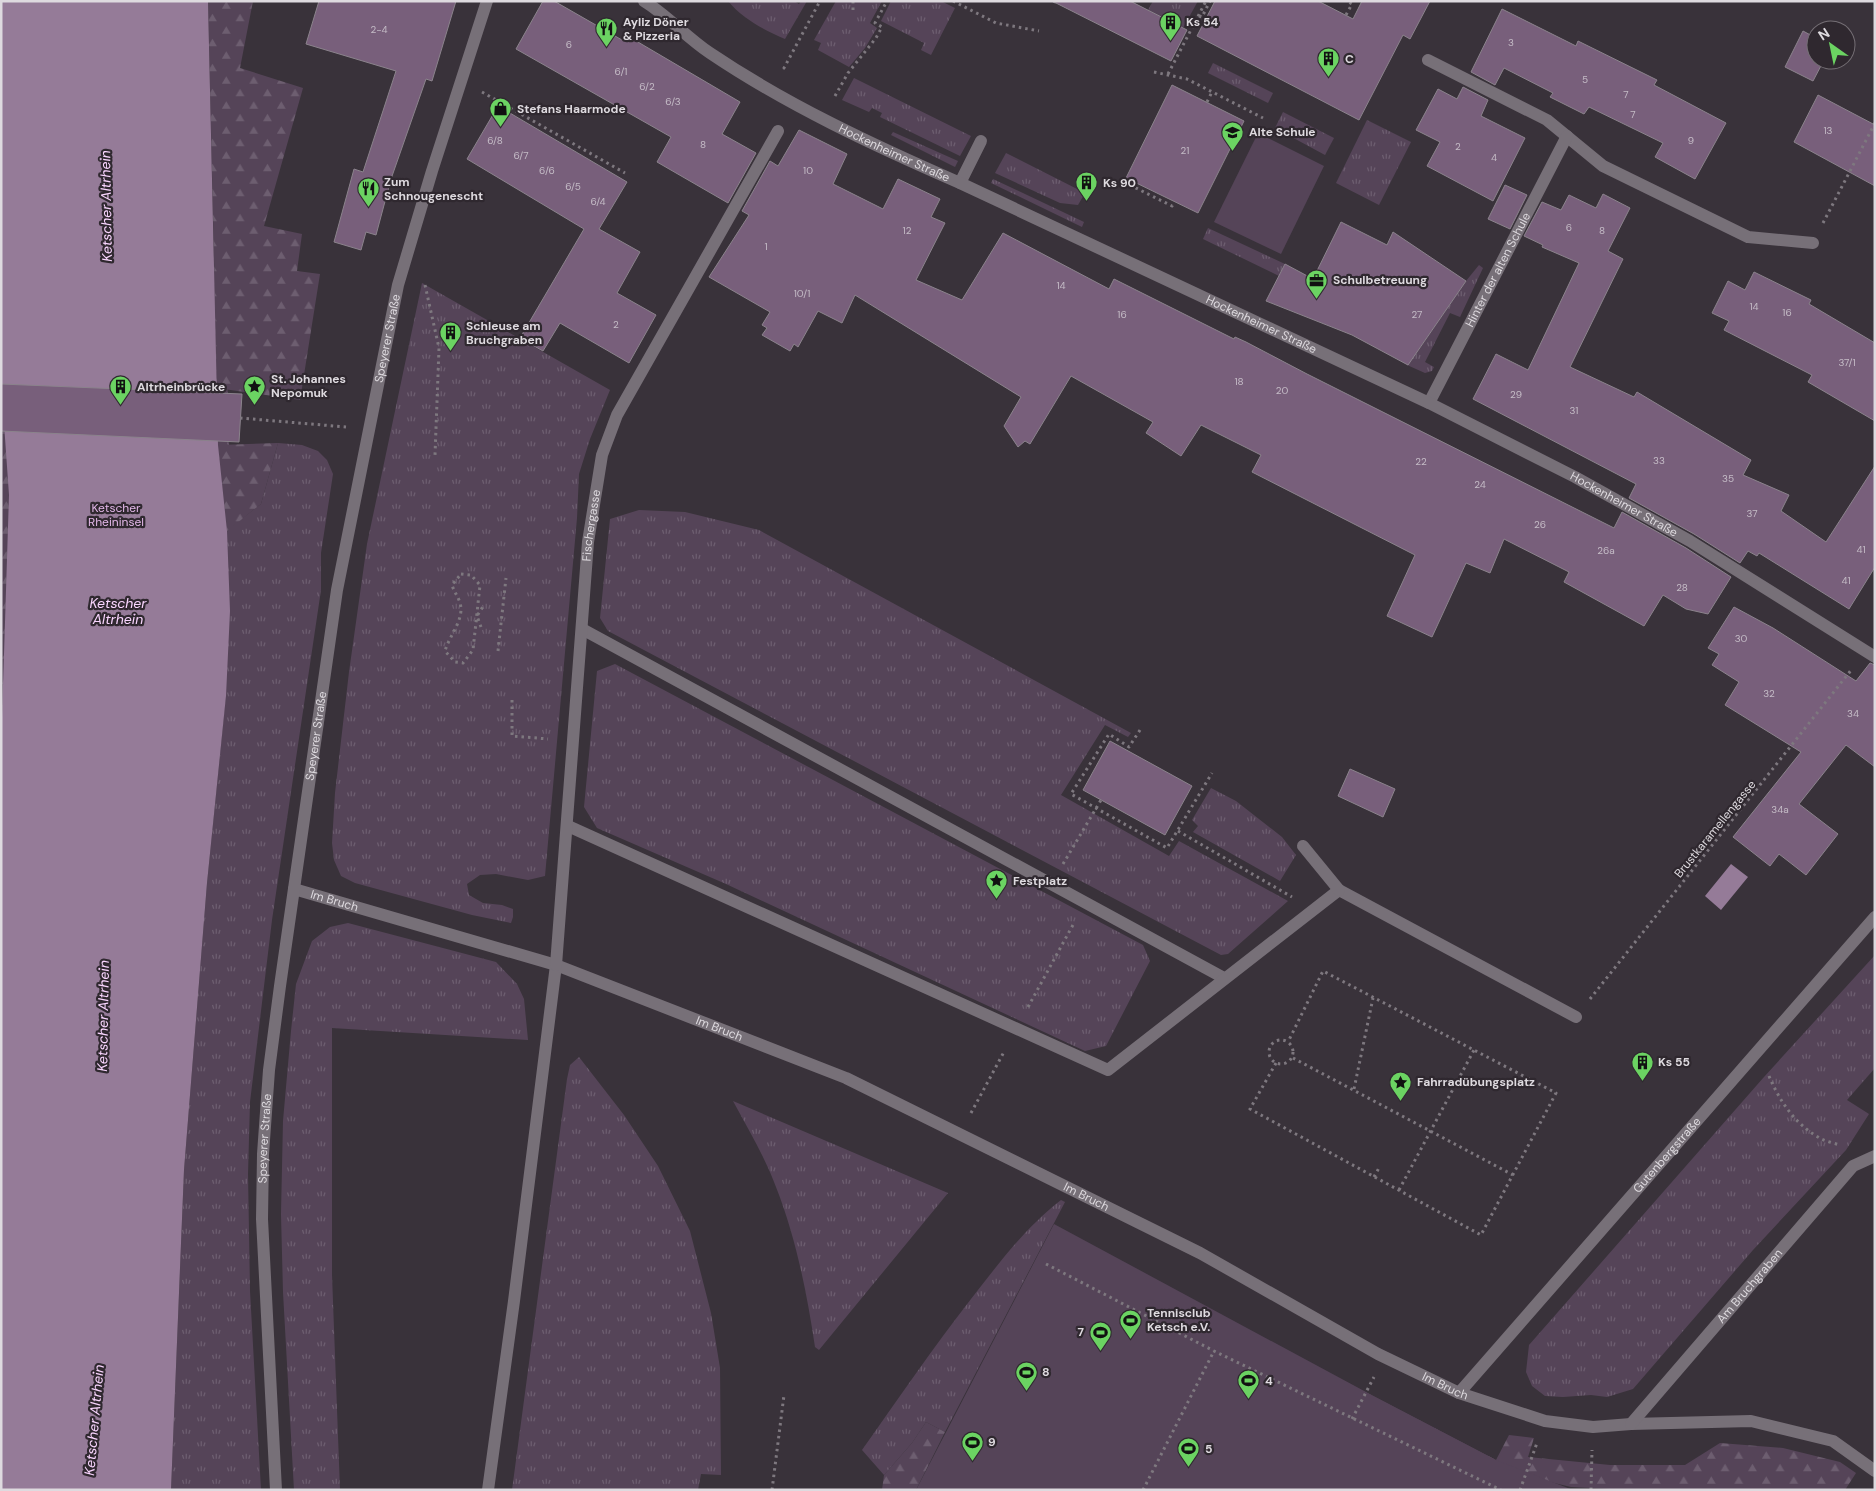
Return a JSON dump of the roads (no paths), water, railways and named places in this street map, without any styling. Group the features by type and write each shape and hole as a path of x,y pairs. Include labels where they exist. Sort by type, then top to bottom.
{"street":[{"name":"Speyerer Straße","path":"276,1490 262,1219 263,1154 270,1070 294,889 337,590 404,263 487,1"},
{"name":"Hockenheimer Straße","path":"647,2 710,54 780,95 896,155 960,183 1429,403 1575,477 1690,541 1871,654"},
{"path":"1428,60 1547,120 1603,166 1748,237 1813,243"},
{"name":"Fischergasse","path":"488,1490 556,965 588,542 602,455 617,415 778,131"},
{"name":"Hinter der alten Schule","path":"1429,403 1567,136"},
{"path":"960,183 981,141"},
{"path":"582,629 1224,978"},
{"path":"568,826 1108,1070 1339,890"},
{"path":"1303,846 1339,890 1576,1017"},
{"name":"Im Bruch","path":"294,889 556,965 846,1078 1200,1253 1386,1357 1459,1393 1545,1421 1593,1427 1631,1424 1751,1421 1833,1441 1875,1470"},
{"name":"Gutenbergstraße","path":"1459,1393 1875,917"},
{"name":"Am Bruchgraben","path":"1631,1424 1853,1166 1871,1158"}],"water":[{"name":"Ketscher Altrhein","path":"1,1 208,1 218,445 227,531 230,611 226,696 207,883 184,1170 171,1490 1,1490 1,749 9,495 1,381"},
{"path":"1731,864 1748,877 1721,910 1705,896"}],"place":[{"name":"Ks 54","path":"1170,41"},
{"name":"Ayliz Döner & Pizzeria","path":"607,48"},
{"name":"C","path":"1329,78"},
{"name":"Stefans Haarmode","path":"501,128"},
{"name":"Alte Schule","path":"1233,151"},
{"name":"Ks 90","path":"1087,202"},
{"name":"Zum Schnougenescht","path":"368,208"},
{"name":"Schulbetreuung","path":"1317,299"},
{"name":"Schleuse am Bruchgraben","path":"450,352"},
{"name":"St. Johannes Nepomuk","path":"255,405"},
{"name":"Altrheinbrücke","path":"121,406"},
{"name":"Festplatz","path":"997,900"},
{"name":"Ks 55","path":"1642,1081"},
{"name":"Fahrradübungsplatz","path":"1401,1101"},
{"name":"Tennisclub Ketsch e.V.","path":"1131,1339"},
{"name":"7","path":"1100,1351"},
{"name":"8","path":"1026,1391"},
{"name":"4","path":"1249,1400"},
{"name":"9","path":"972,1461"},
{"name":"5","path":"1189,1468"}],"park label":[{"name":"Ketscher Rheininsel","path":"116,515"}]}
